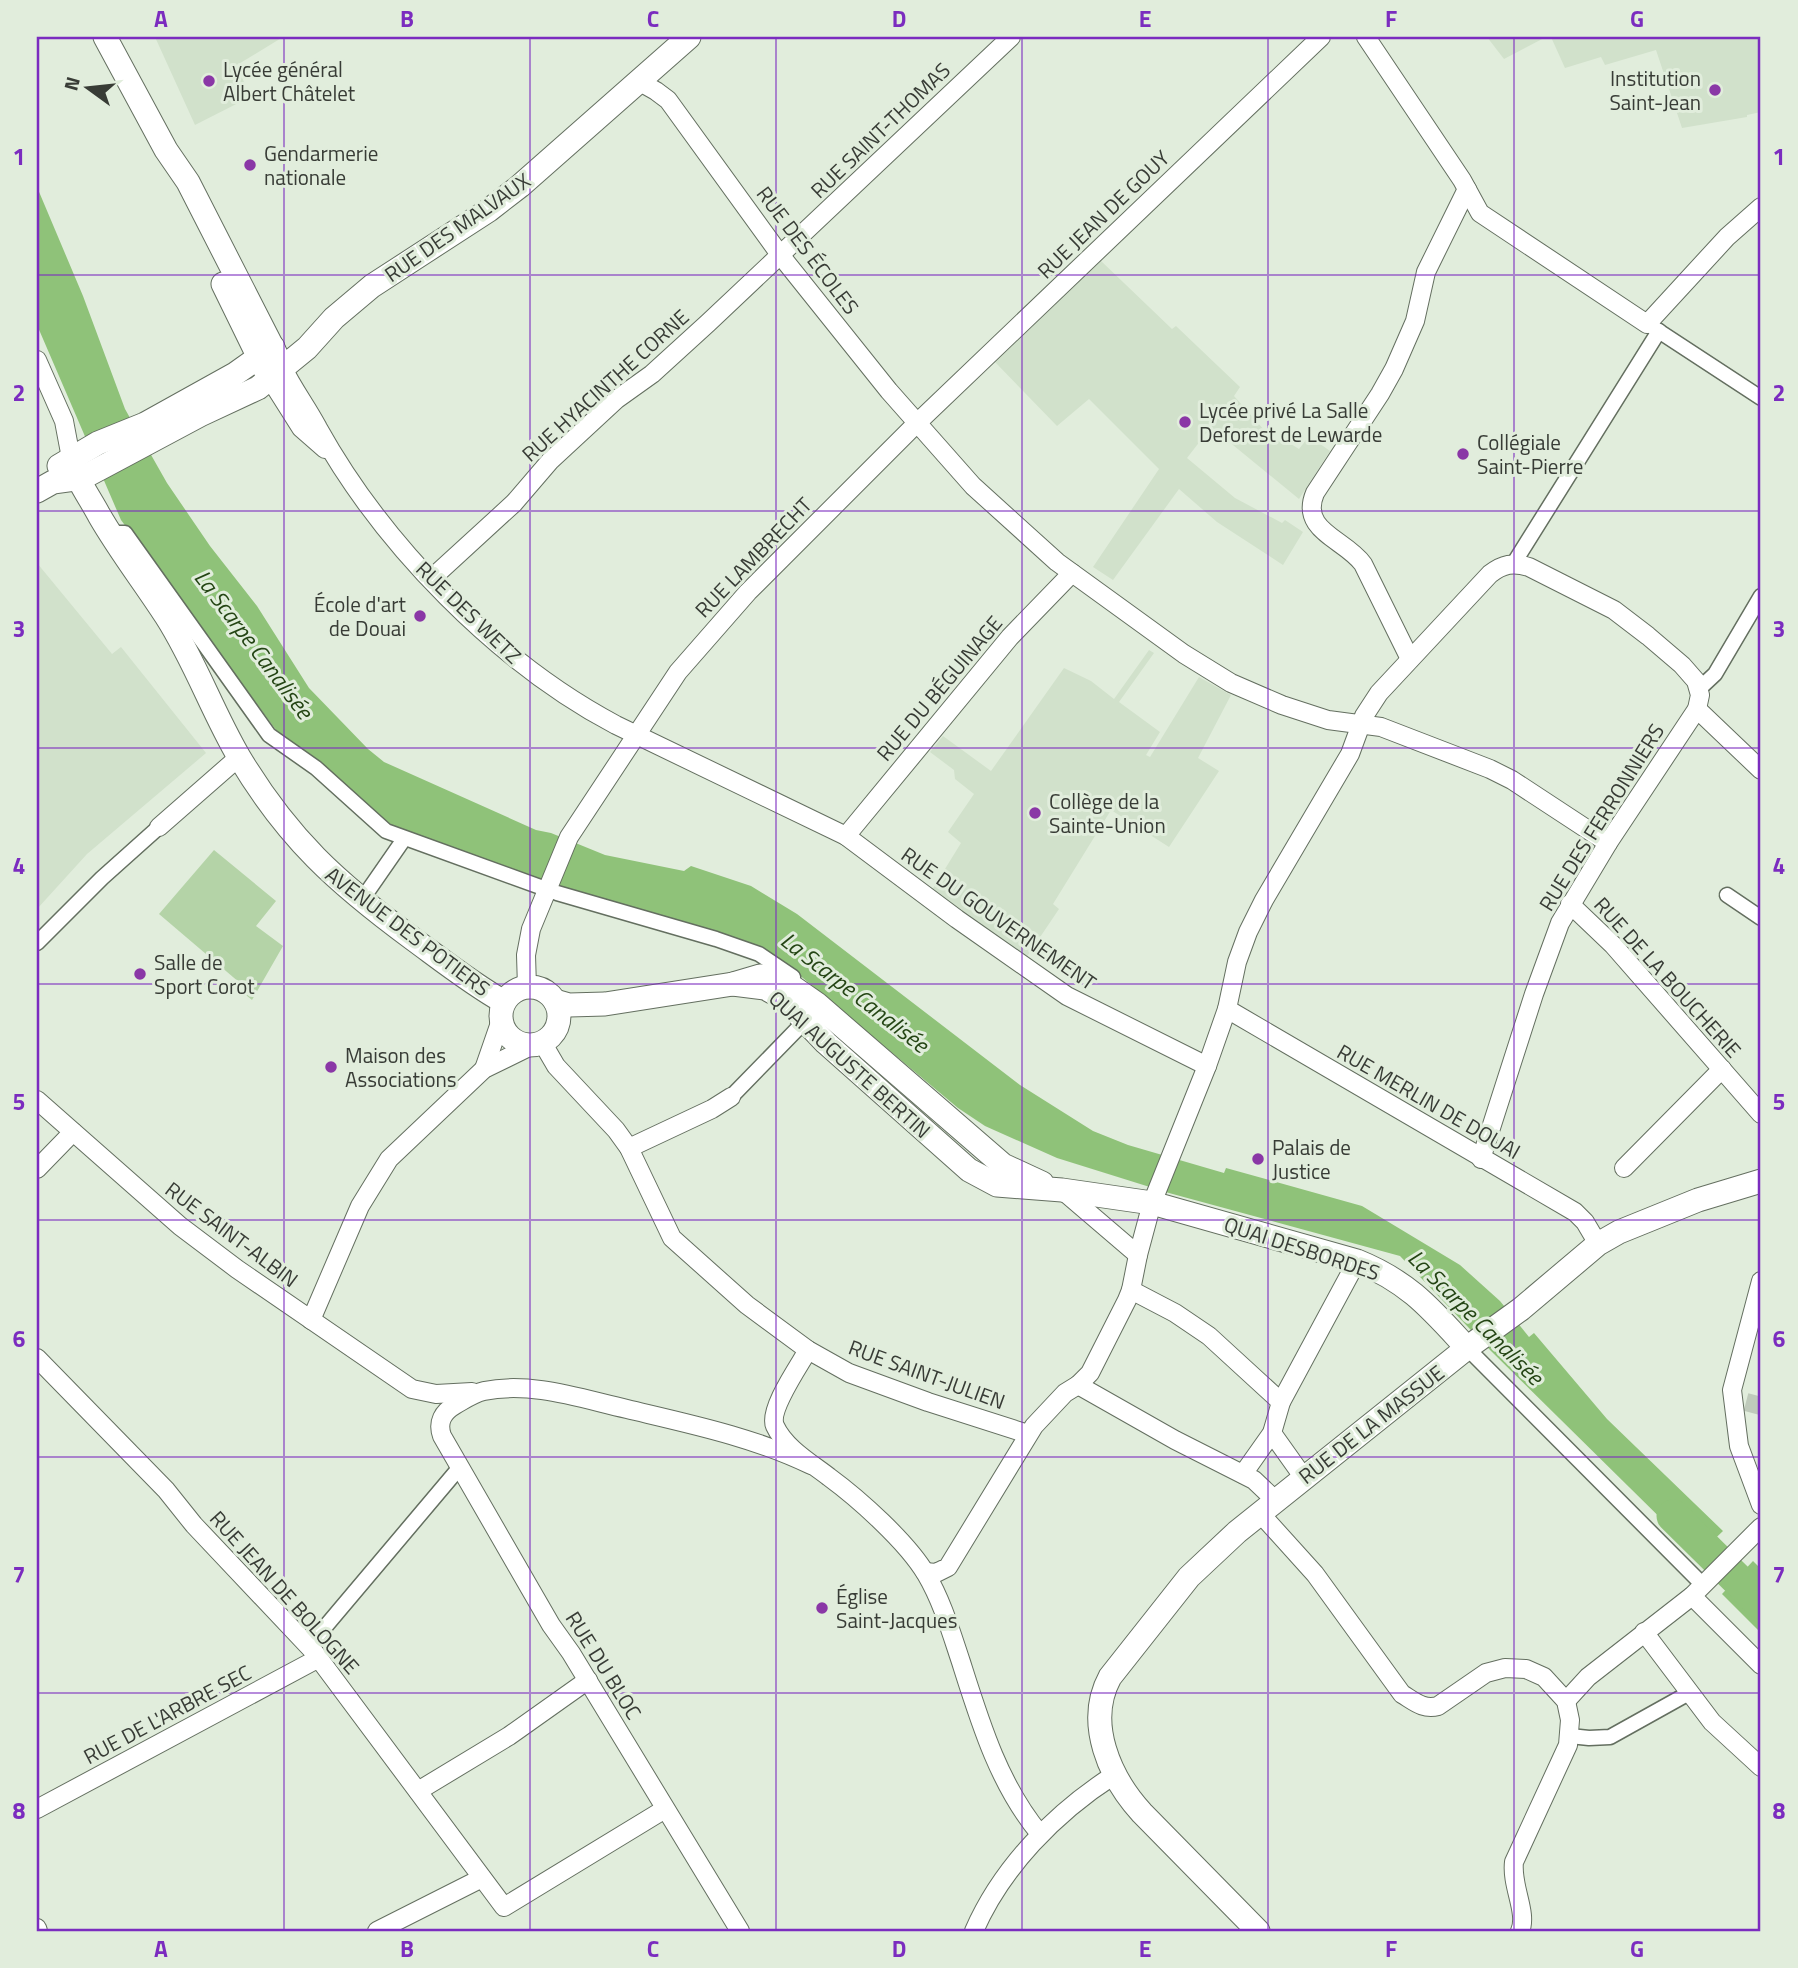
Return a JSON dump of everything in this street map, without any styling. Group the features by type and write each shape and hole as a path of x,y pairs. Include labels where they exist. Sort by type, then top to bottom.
{"street":[{"name":"RUE DES WETZ","path":"104,37 166,150 170,172 271,363 333,457 397,541 431,579 484,632 532,671 600,716 846,836"},
{"name":"RUE DES MALVAUX","path":"85,463 150,432 200,415 246,395 271,363 307,348 334,318 363,293 513,191 689,37"},
{"name":"RUE SAINT-THOMAS","path":"781,256 1010,37"},
{"name":"RUE JEAN DE GOUY","path":"916,424 1321,37"},
{"path":"1366,37 1486,218 1761,398"},
{"path":"665,60 668,100"},
{"name":"RUE DES ÉCOLES","path":"640,82 668,100 781,256 916,424 979,492 1072,573 1191,659 1231,683 1282,705 1328,720 1381,727 1501,774 1608,843"},
{"path":"1410,659 1363,564 1354,553 1318,527 1311,508 1315,493 1394,369 1415,320 1426,272 1467,189"},
{"path":"1514,563 1653,328 1727,237 1761,207"},
{"name":"RUE HYACINTHE CORNE","path":"431,579 514,503 550,461 617,399 658,369 781,256"},
{"path":"37,360 85,463"},
{"name":"RUE LAMBRECHT","path":"527,987 528,942 546,889 569,837 678,672 725,616 916,424"},
{"path":"37,481 85,463"},
{"path":"37,491 85,463"},
{"name":"AVENUE DES POTIERS","path":"85,463 105,525 183,644 239,757 297,839 361,901 476,986 503,1011"},
{"path":"105,525 125,533 269,735 316,768 386,831 546,889 758,954 798,981 798,990"},
{"path":"925,1572 936,1573 948,1567 1028,1434 1065,1393 1090,1373 1132,1290 1138,1255 1154,1199 1207,1066 1227,1009 1240,955 1256,916 1350,754 1361,723 1379,693 1496,568 1514,563 1529,567 1614,611 1682,665 1699,689 1714,674 1761,596"},
{"name":"RUE DU BÉGUINAGE","path":"846,836 1001,648 1072,573"},
{"name":"RUE DES FERRONNIERS","path":"1481,1158 1560,923 1608,843 1697,709 1699,689"},
{"path":"1697,709 1761,770"},
{"path":"37,943 159,827 239,757"},
{"name":"RUE DU GOUVERNEMENT","path":"846,836 957,919 1067,996 1207,1066"},
{"path":"361,901 404,839"},
{"path":"1727,895 1761,918"},
{"name":"RUE DE LA BOUCHERIE","path":"1570,904 1613,945 1760,1113"},
{"name":"QUAI AUGUSTE BERTIN","path":"733,984 760,976 772,977 781,979 798,990 1003,1165 1030,1179 1062,1190 1138,1255"},
{"path":"484,1069 503,1011 515,991 527,987 543,990 555,1001 569,1005 605,1004 733,984"},
{"name":"QUAI AUGUSTE BERTIN","path":"733,984 771,990 783,998 826,1043 975,1175 997,1185 1154,1199"},
{"path":"503,1011 506,1033 524,1045 543,1040 558,1019 555,1001"},
{"path":"311,1320 360,1206 383,1167 397,1150 484,1069 543,1040 576,1017 605,1004"},
{"name":"RUE MERLIN DE DOUAI","path":"1227,1009 1575,1212 1585,1222 1598,1244"},
{"path":"629,1148 712,1110 732,1097 805,1021"},
{"name":"RUE SAINT-JULIEN","path":"543,1040 556,1066 617,1130 629,1148 672,1238 747,1306 808,1350 837,1367 881,1386 1028,1434"},
{"path":"1624,1168 1722,1069"},
{"name":"RUE SAINT-ALBIN","path":"37,1100 180,1226 237,1269 412,1389 436,1394 482,1391"},
{"path":"37,1169 73,1132"},
{"name":"RUE DE LA MASSUE","path":"1258,1931 1142,1813 1114,1775 1106,1755 1101,1727 1102,1694 1110,1677 1189,1577 1267,1506 1521,1309 1598,1244 1619,1232 1698,1200 1761,1181"},
{"name":"QUAI DESBORDES","path":"1154,1199 1357,1261 1388,1275 1409,1288 1473,1344"},
{"path":"1243,1474 1272,1433 1281,1402 1357,1261"},
{"path":"1761,1281 1734,1379 1739,1401 1739,1446 1761,1505"},
{"path":"1132,1290 1175,1313 1209,1336 1281,1402"},
{"path":"1473,1344 1702,1586 1761,1665"},
{"path":"808,1350 777,1406 773,1421 780,1434 811,1465 881,1523 925,1572 942,1606 987,1741 1005,1779 1040,1834"},
{"name":"RUE JEAN DE BOLOGNE","path":"37,1358 166,1490 194,1525 314,1652 504,1907 666,1809"},
{"path":"1078,1385 1175,1440 1254,1480 1267,1506 1402,1694 1424,1707 1438,1706 1486,1673 1516,1668 1544,1677 1566,1701 1570,1736 1514,1862 1513,1882 1521,1910 1521,1929"},
{"path":"482,1391 525,1389 568,1395 728,1433 811,1465"},
{"name":"RUE DU BLOC","path":"482,1391 452,1407 441,1419 442,1436 551,1625 740,1931"},
{"path":"1272,1433 1304,1478"},
{"path":"314,1652 460,1467"},
{"path":"1566,1701 1588,1677 1702,1586 1761,1527"},
{"path":"1644,1632 1718,1730 1761,1767"},
{"name":"RUE DE L'ARBRE SEC","path":"37,1809 314,1652"},
{"path":"418,1791 509,1736 588,1681"},
{"path":"1570,1736 1610,1737 1689,1693"},
{"path":"974,1931 991,1896 1040,1834 1114,1775"},
{"path":"377,1931 482,1878"}],"shaded area":[{"name":"Lycée général Albert Châtelet","path":"155,37 283,37 237,65 250,97 195,125"},
{"path":"1487,37 1546,37 1504,59"},
{"name":"Institution Saint-Jean","path":"1551,37 1761,37 1761,112 1747,117 1682,128 1656,50 1605,65 1601,57 1565,68"},
{"name":"Lycée privé La Salle Deforest de Lewarde","path":"1100,260 1172,329 1176,326 1240,387 1234,396 1265,431 1280,442 1283,439 1299,449 1309,436 1330,451 1299,499 1211,427 1187,458 1235,498 1282,523 1285,520 1303,532 1283,565 1217,522 1179,489 1113,580 1093,567 1159,469 1089,399 1057,426 994,361"},
{"path":"37,563 112,654 121,647 206,753 87,854 37,909"},
{"name":"Collège de la Sainte-Union","path":"1149,650 1154,653 1119,702 1160,732 1146,755 1150,757 1199,677 1231,695 1198,758 1219,771 1169,847 1111,810 1053,904 1059,909 1026,958 932,890 961,843 948,832 974,794 955,779 954,770 930,752 943,736 991,771 1064,668 1091,681 1114,699"},
{"path":"214,850 276,901 256,926 283,946 252,1000 236,987 240,983 159,914"}],"water":[{"path":"37,187 83,296 125,409 167,483 210,546 257,606 309,688 384,762 536,830 551,833 605,855 684,871 691,866 751,886 797,914 1020,1085 1093,1131 1128,1145 1224,1173 1226,1168 1362,1206 1460,1265 1500,1301 1529,1337 1534,1333 1607,1419 1723,1531 1698,1555 1491,1351 1400,1256 1169,1193 1057,1158 985,1126 958,1108 785,963 560,890 391,829 276,730 121,520 37,325"},
{"path":"1753,1561 1761,1569 1761,1633 1722,1594"}],"waterway":[{"name":"La Scarpe Canalisée","path":"1673,1516 1761,1603"}],"tunnel":[{"path":"1746,1402 1761,1406"}],"place":[{"name":"Lycée général Albert Châtelet","path":"209,81"},
{"name":"Institution Saint-Jean","path":"1715,90"},
{"name":"Gendarmerie nationale","path":"250,165"},
{"name":"Lycée privé La Salle Deforest de Lewarde","path":"1185,422"},
{"name":"Collégiale Saint-Pierre","path":"1463,454"},
{"name":"École d'art de Douai","path":"420,616"},
{"name":"Collège de la Sainte-Union","path":"1035,813"},
{"name":"Salle de Sport Corot","path":"140,974"},
{"name":"Maison des Associations","path":"331,1067"},
{"name":"Palais de Justice","path":"1258,1159"},
{"name":"Église Saint-Jacques","path":"822,1608"}]}
